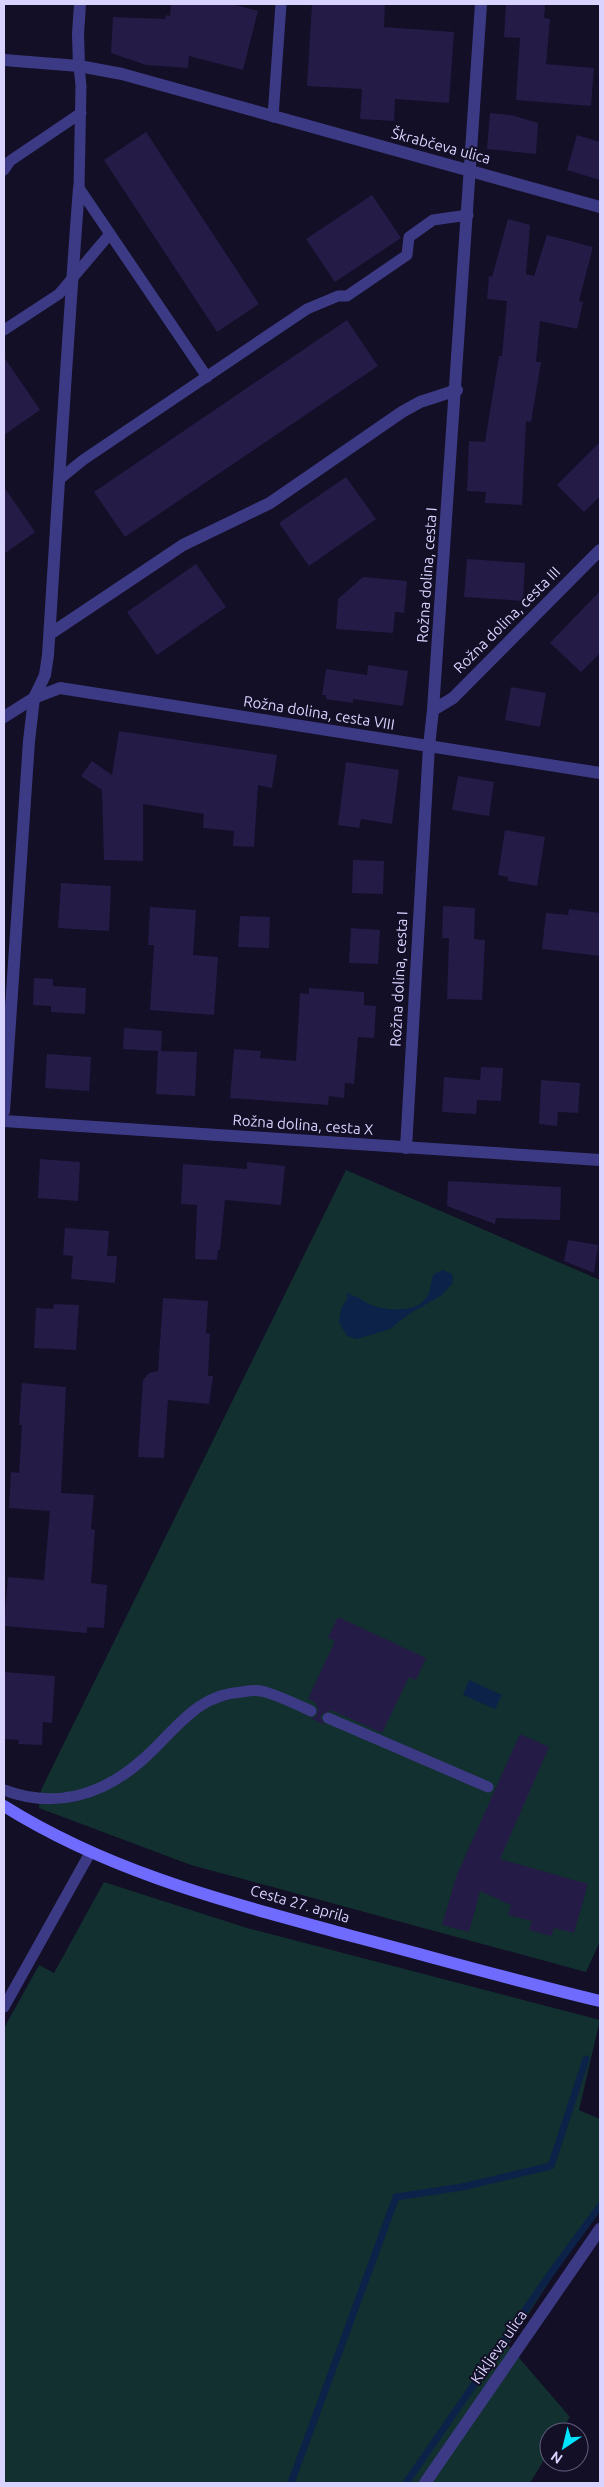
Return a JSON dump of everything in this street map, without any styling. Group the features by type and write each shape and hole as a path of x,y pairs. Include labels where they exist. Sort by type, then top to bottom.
{"main road":[{"name":"Cesta 27. aprila","path":"4,1806 90,1853 145,1875 213,1897 421,1954 600,2000"}],"street":[{"path":"79,66 78,34 80,4"},
{"name":"Rožna dolina, cesta I","path":"406,1148 429,746 434,710 457,390 481,4"},
{"name":"Škrabčeva ulica","path":"4,60 79,66 139,78 600,208"},
{"path":"4,1112 34,698 46,669 50,634 79,188"},
{"path":"50,634 183,545 270,503 402,412 420,402 457,390"},
{"name":"Rožna dolina, cesta III","path":"434,710 453,698 600,550"},
{"name":"Rožna dolina, cesta VIII","path":"4,717 34,698 60,688 600,773"},
{"name":"Rožna dolina, cesta X","path":"4,1121 600,1160"},
{"name":"Kikljeva ulica","path":"424,2483 600,2229"}],"lane":[{"path":"273,117 281,4"},
{"path":"79,66 81,113 79,188 109,235 207,377"},
{"path":"4,170 10,161 81,113"},
{"path":"61,478 83,460 307,309 338,296 347,296 407,255 409,237 433,220 468,215"},
{"path":"4,330 58,294 109,235"},
{"path":"4,1790 39,1800 85,1796 120,1778 142,1760 188,1713 212,1699 233,1692 260,1691 311,1711"},
{"path":"328,1718 488,1788"},
{"path":"4,2007 90,1853"}],"green space":[{"path":"346,1170 600,1280 600,1941 586,1972 191,1865 39,1808 41,1790"},
{"path":"104,1882 247,1928 600,2020 579,2110 600,2119 600,2204 508,2345 570,2417 567,2422 539,2422 539,2468 530,2483 4,2483 4,2028 39,1965 54,1973"}],"water":[{"path":"443,1270 452,1274 453,1279 452,1284 442,1295 409,1314 390,1329 357,1339 347,1336 339,1322 341,1308 348,1298 346,1294 349,1293 369,1304 384,1308 410,1308 424,1300 429,1293 434,1274"},
{"path":"469,1680 502,1695 495,1709 463,1695"}],"building":[{"path":"171,4 231,4 258,11 243,70 189,56 188,68 146,65 111,53 113,17 165,19 166,15 170,16"},
{"path":"312,4 385,4 384,27 454,32 449,103 395,99 394,121 360,119 362,89 307,86"},
{"path":"506,4 545,4 544,18 550,19 546,64 594,68 591,106 516,100 520,38 504,37"},
{"path":"490,113 511,115 538,123 536,154 487,149"},
{"path":"146,132 259,304 217,332 104,160"},
{"path":"577,135 600,142 600,180 567,170"},
{"path":"372,195 401,238 335,282 306,239"},
{"path":"508,219 530,225 526,274 534,276 547,235 593,247 579,301 583,302 577,329 540,321 536,362 541,362 531,422 526,421 522,505 485,503 486,492 467,491 469,441 485,442 499,356 502,356 507,301 487,299 489,276 492,277"},
{"path":"347,320 378,366 125,537 94,492"},
{"path":"4,357 40,410 4,435"},
{"path":"600,442 600,496 584,512 557,485"},
{"path":"346,477 376,519 309,566 279,523"},
{"path":"4,487 35,532 4,554"},
{"path":"467,559 525,563 523,601 464,597"},
{"path":"196,564 226,607 157,655 127,612"},
{"path":"363,577 407,581 404,613 395,612 393,633 336,629 338,599"},
{"path":"600,591 600,653 581,672 550,643"},
{"path":"368,665 408,671 403,706 353,699 353,703 326,699 326,695 322,695 326,669 367,675"},
{"path":"511,687 546,693 540,727 505,720"},
{"path":"119,731 277,755 272,788 258,785 254,847 233,846 234,831 203,828 204,814 143,804 143,861 104,860 102,790 81,776 92,761 112,775"},
{"path":"346,762 399,770 392,824 361,819 359,828 338,825"},
{"path":"458,776 494,782 489,816 452,810"},
{"path":"505,830 545,837 537,886 508,881 508,877 498,875"},
{"path":"353,860 384,861 383,894 352,893"},
{"path":"61,883 111,886 109,931 58,928"},
{"path":"443,906 475,908 474,939 485,940 482,1000 447,999 449,938 442,938"},
{"path":"150,907 196,910 193,955 218,957 214,1015 150,1010 154,945 148,945"},
{"path":"569,909 600,913 600,956 542,949 546,913 568,915"},
{"path":"240,916 270,917 269,948 238,947"},
{"path":"351,928 380,930 378,964 349,963"},
{"path":"34,978 53,979 53,986 86,988 85,1014 51,1012 51,1006 33,1005"},
{"path":"309,988 364,992 364,1005 376,1006 374,1038 358,1037 354,1084 345,1083 344,1098 329,1096 328,1105 230,1098 234,1049 261,1051 260,1058 296,1061 300,993 309,994"},
{"path":"124,1028 162,1031 161,1051 197,1052 195,1096 156,1094 158,1051 123,1049"},
{"path":"47,1054 91,1057 89,1091 45,1088"},
{"path":"481,1067 503,1068 501,1101 477,1100 476,1114 442,1112 444,1077 480,1080"},
{"path":"541,1080 580,1083 578,1113 558,1112 557,1126 539,1124"},
{"path":"40,1159 80,1162 78,1201 38,1198"},
{"path":"247,1162 285,1166 281,1205 225,1200 220,1250 218,1250 217,1260 195,1259 197,1205 181,1204 183,1164 247,1169"},
{"path":"448,1181 561,1187 560,1220 496,1218 495,1224 447,1206"},
{"path":"65,1228 109,1231 107,1256 117,1256 115,1283 71,1279 73,1256 63,1255"},
{"path":"568,1240 598,1245 594,1273 564,1261"},
{"path":"163,1298 208,1301 206,1333 210,1334 208,1376 213,1376 209,1404 168,1400 164,1458 138,1457 143,1380 149,1373 158,1371"},
{"path":"54,1304 79,1305 76,1350 34,1348 36,1308 53,1309"},
{"path":"22,1383 66,1387 61,1493 94,1495 91,1529 95,1530 91,1583 107,1585 104,1628 87,1627 87,1633 4,1626 8,1577 44,1580 50,1511 9,1508 11,1472 19,1473 22,1425 19,1425"},
{"path":"338,1617 426,1658 416,1680 409,1677 382,1733 331,1710 321,1715 325,1725 310,1718 316,1717 318,1710 315,1702 308,1699 335,1641 328,1638"},
{"path":"4,1672 55,1676 52,1723 43,1722 42,1745 18,1744 19,1740 4,1739"},
{"path":"520,1734 549,1747 500,1859 588,1884 574,1933 554,1928 551,1936 529,1930 532,1921 508,1915 511,1905 480,1891 469,1932 442,1925 456,1877"}],"waterway":[{"path":"291,2483 396,2197 462,2187 551,2166 586,2059"},
{"path":"406,2483 548,2277 600,2206"}]}
